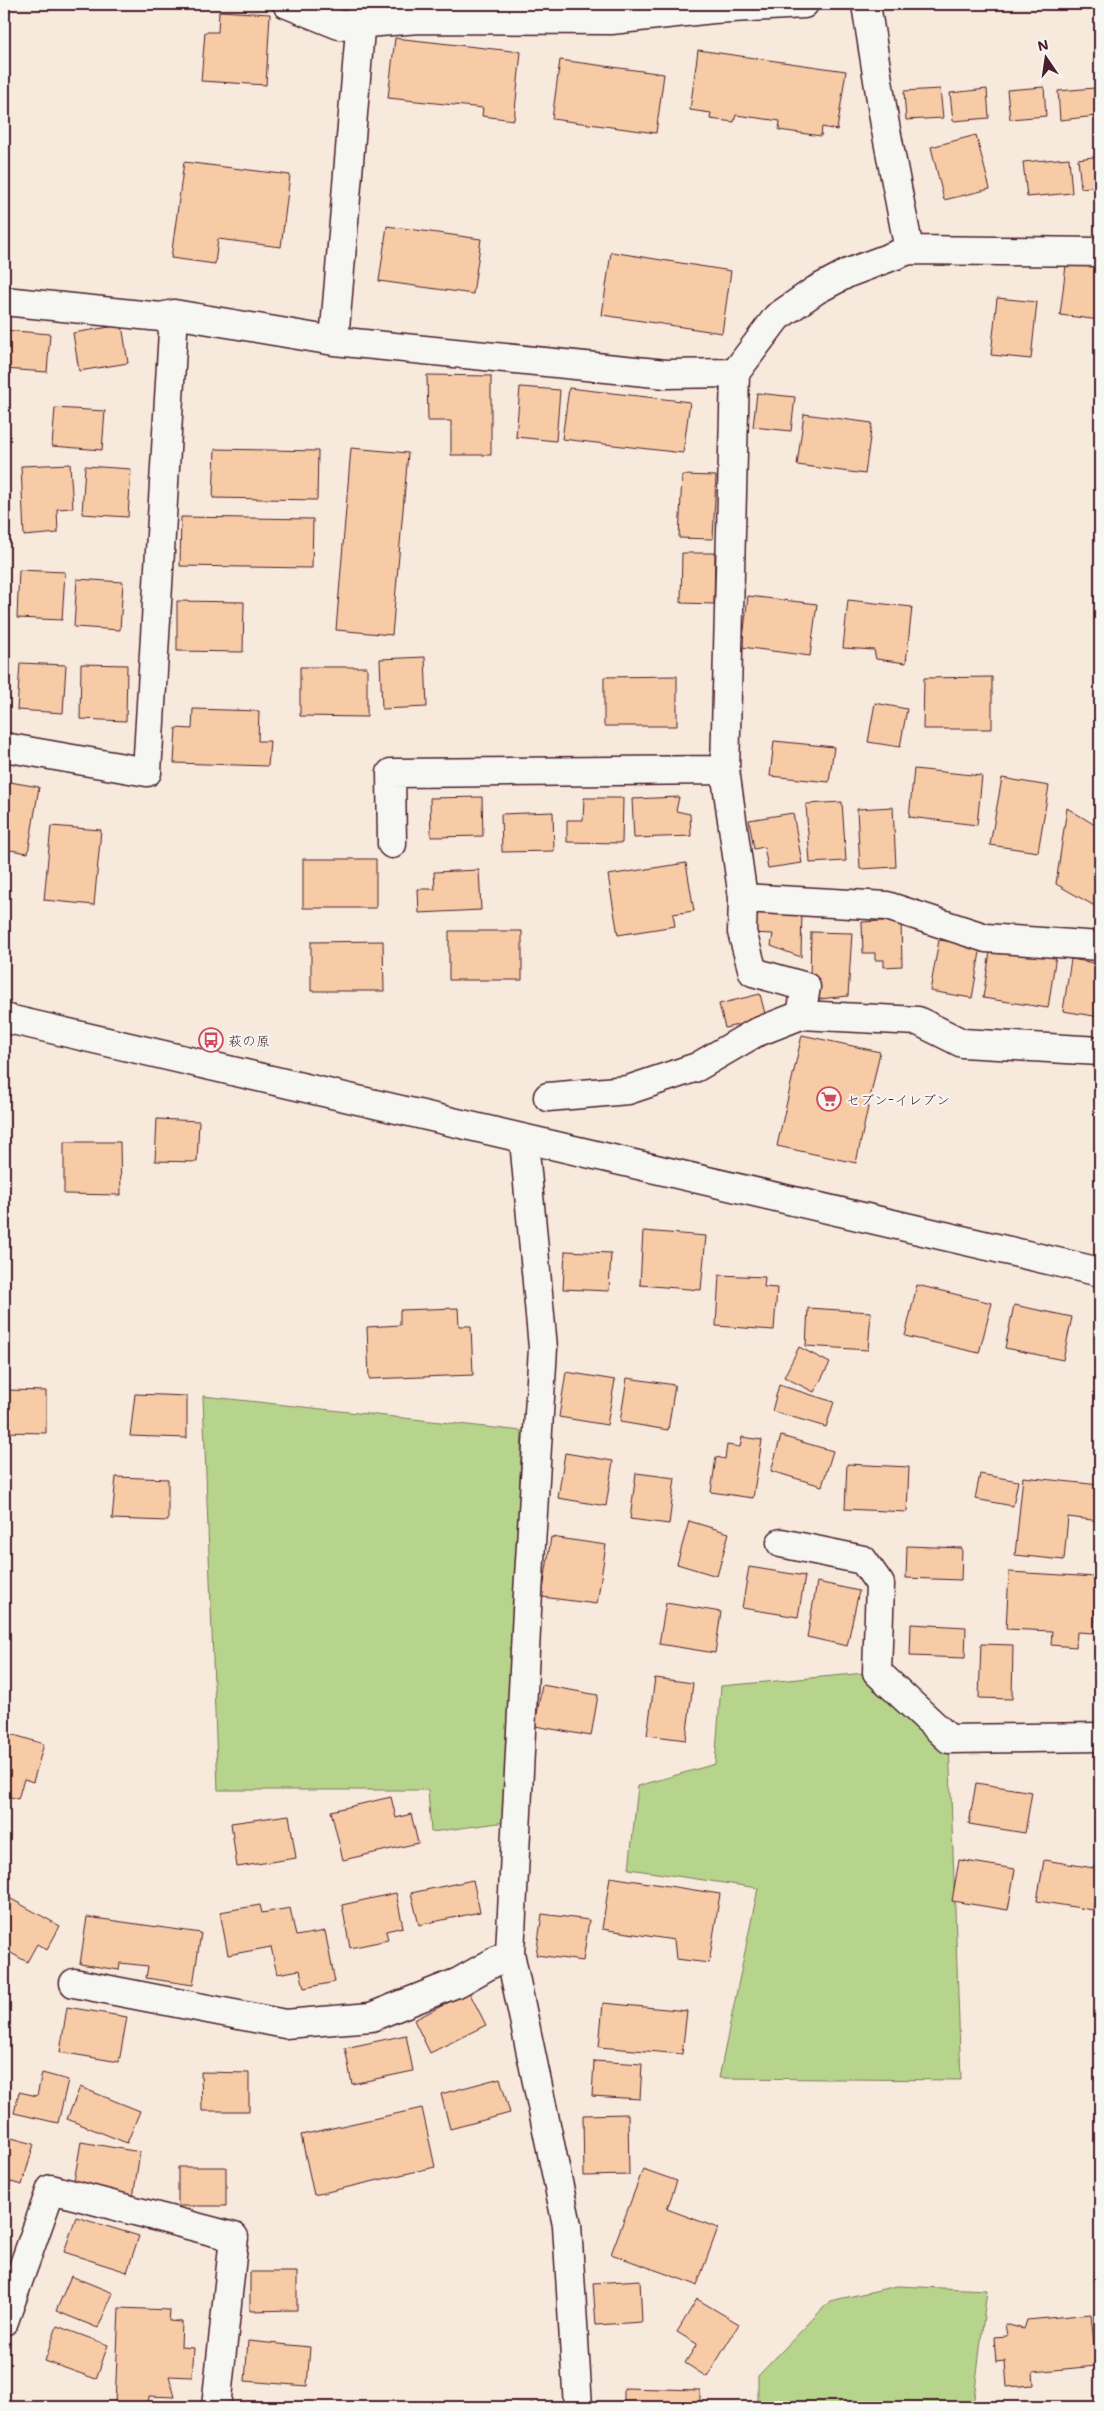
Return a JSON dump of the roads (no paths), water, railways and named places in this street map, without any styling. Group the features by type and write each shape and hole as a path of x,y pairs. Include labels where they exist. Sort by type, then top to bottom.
{"street":[{"path":"287,4 339,25 361,13 419,19 611,20 713,6 804,4"},
{"path":"866,4 885,124 909,250"},
{"path":"334,341 361,13"},
{"path":"801,1015 806,987 753,972 742,932 743,898 726,770 735,373 777,317 816,290 848,274 909,250 1100,252"},
{"path":"4,301 161,317 174,314 334,341 666,374 735,373"},
{"path":"4,748 147,772 174,314"},
{"path":"392,844 391,774 726,770"},
{"path":"743,898 887,906 986,938 1100,946"},
{"path":"548,1097 628,1090 698,1067 755,1033 801,1015 918,1022 962,1043 1100,1051"},
{"path":"4,1018 1100,1272"},
{"path":"524,1140 543,1348 527,1610 510,1953 567,2225 578,2407"},
{"path":"781,1543 864,1560 880,1584 877,1672 949,1739 1100,1737"},
{"path":"74,1983 285,2024 370,2017 460,1982 510,1953"},
{"path":"4,2320 51,2189 234,2237 216,2407"}],"place":[{"name":"萩の原","path":"211,1040"},
{"name":"セブン-イレブン","path":"829,1099"}]}
